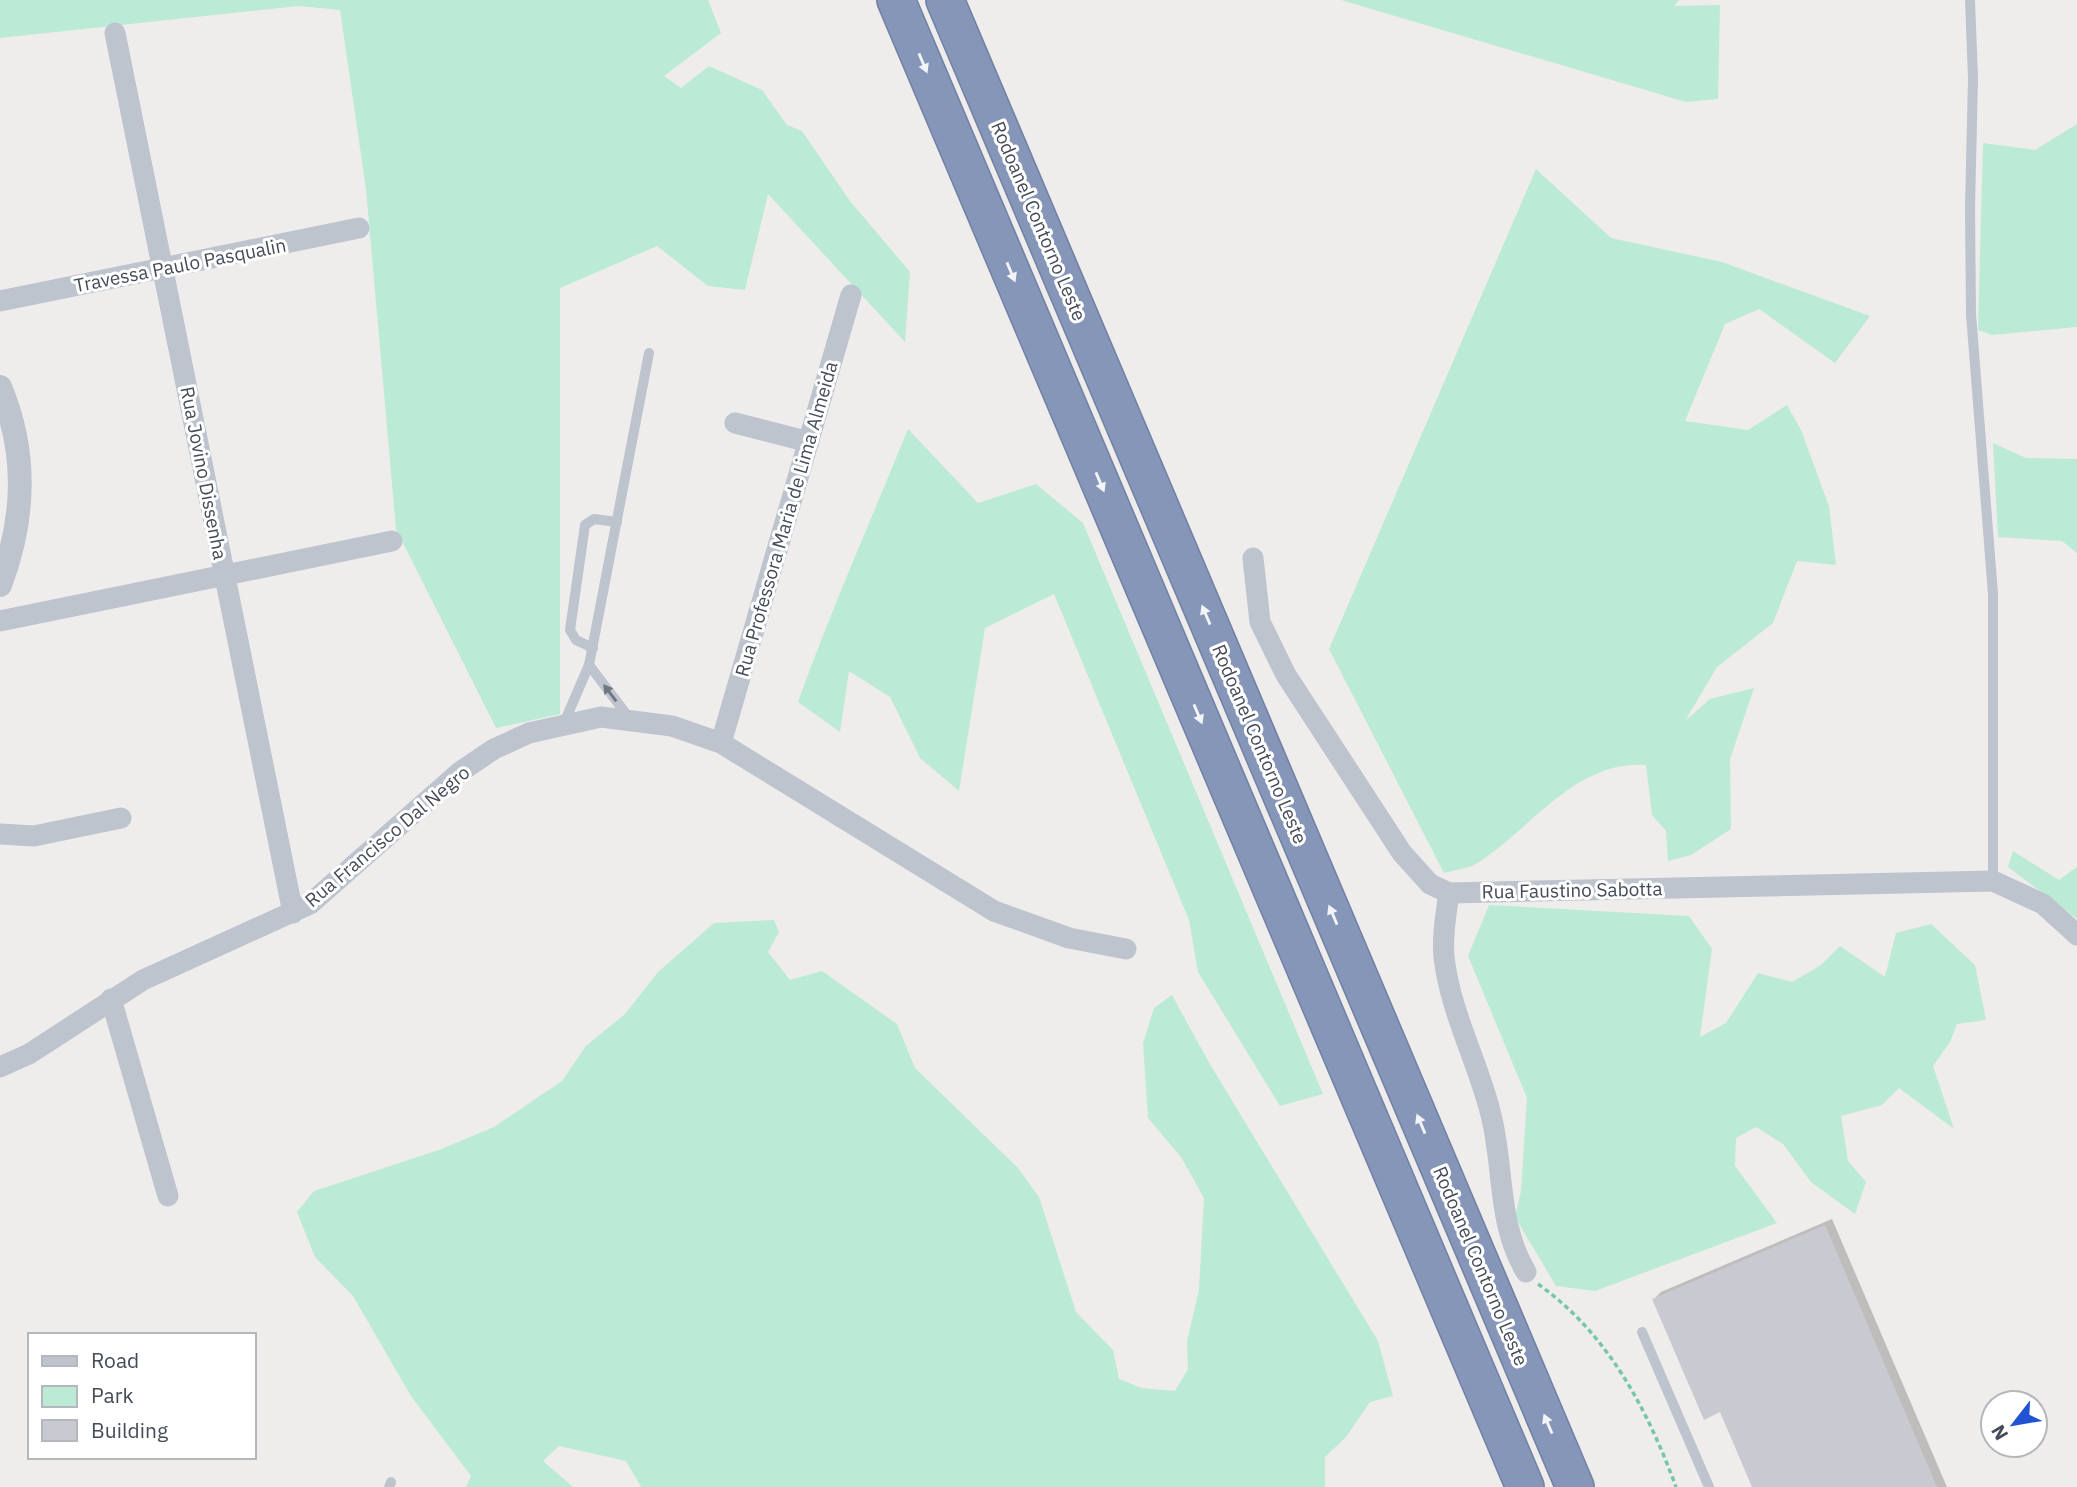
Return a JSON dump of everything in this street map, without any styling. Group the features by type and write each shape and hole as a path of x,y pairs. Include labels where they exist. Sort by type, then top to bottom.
{"highway":[{"path":"896,0 1525,1487"},
{"name":"Rodoanel Contorno Leste","path":"945,0 1575,1487"}],"street":[{"name":"Rua Jovino Dissenha","path":"115,33 293,913"},
{"name":"Travessa Paulo Pasqualin","path":"0,301 359,228"},
{"name":"Rua Professora Maria de Lima Almeida","path":"721,743 851,295"},
{"path":"0,387 14,427 21,480 16,536 0,585"},
{"path":"735,423 808,442"},
{"path":"0,621 392,541"},
{"path":"1253,558 1260,622 1286,675 1402,853 1430,884 1449,893 1444,957 1462,1029 1490,1110 1505,1226 1513,1249 1526,1272"},
{"name":"Rua Francisco Dal Negro","path":"0,1067 29,1054 111,999 164,970 293,913 328,890 416,807 460,772 518,738 564,723 601,717 672,726 721,743 993,911 1069,938 1126,949"},
{"path":"0,834 34,836 121,818"},
{"name":"Rua Faustino Sabotta","path":"1449,893 1993,881 2043,904 2077,935"},
{"path":"111,999 168,1196"}],"lane":[{"path":"1970,0 1973,78 1971,314 1993,594 1993,881"},
{"path":"564,723 589,666 649,353"},
{"path":"593,648 576,640 570,631 585,525 594,519 617,522"},
{"path":"589,666 631,721"},
{"path":"1642,1332 1709,1487"}],"path":[{"path":"1526,1272 1572,1309 1590,1328 1613,1360 1646,1417 1676,1487"}],"green space":[{"path":"0,0 708,0 721,33 664,76 681,88 709,66 762,90 787,125 802,131 850,201 910,272 905,342 768,194 745,290 708,286 657,246 560,288 560,714 496,728 396,529 366,189 340,10 299,6 0,38"},
{"path":"1341,0 1679,0 1674,6 1720,5 1718,99 1686,102"},
{"path":"2077,124 2077,327 1992,335 1978,330 1983,143 2035,150"},
{"path":"1536,169 1611,238 1722,262 1870,316 1835,363 1759,309 1725,324 1685,421 1748,430 1787,405 1801,430 1829,506 1836,565 1797,561 1773,623 1717,667 1685,721 1710,699 1754,688 1730,759 1731,829 1691,855 1668,861 1666,831 1652,815 1646,765 1620,766 1575,785 1476,864 1444,873 1329,649"},
{"path":"908,429 978,503 1036,484 1083,523 1323,1094 1280,1106 1198,972 1189,920 1054,594 985,628 959,791 920,758 890,697 849,671 840,732 798,702"},
{"path":"1993,443 2026,458 2077,459 2077,553 2062,541 1998,537"},
{"path":"2013,851 2059,880 2077,867 2077,919 2008,867"},
{"path":"1489,905 1689,916 1712,949 1700,1037 1726,1023 1758,973 1792,982 1821,965 1840,946 1885,977 1896,933 1931,924 1975,965 1986,1020 1957,1024 1950,1042 1933,1066 1954,1129 1899,1088 1882,1105 1841,1116 1848,1161 1866,1182 1855,1214 1811,1182 1783,1144 1756,1127 1736,1138 1735,1166 1777,1223 1595,1291 1556,1286 1515,1217 1521,1191 1527,1098 1468,956"},
{"path":"774,920 779,932 768,952 790,980 822,971 897,1024 915,1068 1018,1168 1039,1197 1076,1312 1113,1350 1119,1379 1142,1388 1175,1391 1188,1369 1187,1341 1199,1290 1204,1198 1181,1157 1148,1118 1143,1043 1154,1008 1172,995 1211,1066 1378,1341 1393,1396 1370,1402 1346,1437 1325,1457 1325,1487 641,1487 626,1461 559,1446 543,1461 573,1487 466,1487 471,1476 411,1396 353,1296 315,1257 297,1212 314,1191 439,1150 494,1127 562,1081 586,1046 625,1014 658,972 714,923"}],"building":[{"path":"1825,1225 1937,1487 1752,1487 1720,1412 1704,1420 1652,1299"}]}
